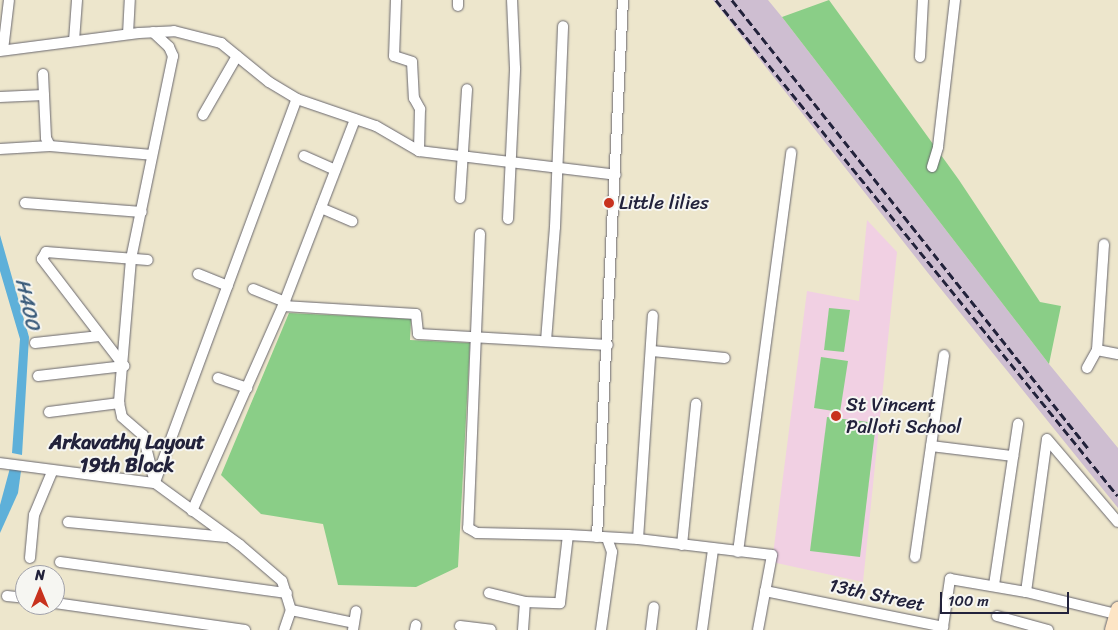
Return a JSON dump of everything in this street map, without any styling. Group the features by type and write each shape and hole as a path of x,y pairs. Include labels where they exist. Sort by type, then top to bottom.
{"street":[{"path":"9,0 2,50 128,34 174,32 221,43 269,82 297,98 376,126 419,151 616,175"},
{"path":"74,41 77,0"},
{"path":"128,34 130,0"},
{"path":"396,0 394,56 412,62 414,98 420,109 419,151"},
{"path":"508,219 509,163 515,68 512,0"},
{"path":"601,630 612,552 602,537 608,345 623,0"},
{"path":"920,57 923,0"},
{"path":"932,168 938,146 955,0"},
{"path":"546,341 558,168 563,26"},
{"path":"153,32 169,47 173,56 132,259 124,366 119,403 122,417 143,434 155,483"},
{"path":"203,115 237,56"},
{"path":"43,74 46,138 50,146"},
{"path":"460,198 467,89"},
{"path":"0,97 44,95"},
{"path":"155,483 297,98"},
{"path":"192,511 284,304 355,119"},
{"path":"0,149 50,146 152,155"},
{"path":"738,552 791,153"},
{"path":"304,156 335,170"},
{"path":"25,203 142,212"},
{"path":"321,208 352,221"},
{"path":"480,234 478,337 468,528 477,533 568,534 638,539 713,550 772,555 758,630"},
{"path":"1088,368 1097,350 1104,244"},
{"path":"124,366 42,263 43,256 46,252 148,260"},
{"path":"198,274 228,286"},
{"path":"253,289 284,304 416,314 418,334 608,345"},
{"path":"638,539 653,316"},
{"path":"35,343 100,336"},
{"path":"1097,350 1118,354"},
{"path":"652,351 725,358"},
{"path":"915,557 944,355"},
{"path":"38,376 124,366"},
{"path":"218,378 247,388"},
{"path":"49,412 119,403"},
{"path":"682,545 696,404"},
{"path":"994,585 1018,424"},
{"path":"1026,592 1048,438 1118,522"},
{"path":"931,446 1014,456"},
{"path":"3,464 52,472 155,483 282,581 291,610 284,630"},
{"path":"30,558 34,515 52,472"},
{"path":"68,522 227,537"},
{"path":"489,593 525,602 560,604 568,534"},
{"path":"702,630 713,550"},
{"path":"60,562 286,593"},
{"name":"13th Street","path":"765,590 943,627 950,579 994,585 1117,612"},
{"path":"7,596 15,597"},
{"path":"523,630 525,602"},
{"path":"65,604 245,630"},
{"path":"651,630 654,607"},
{"path":"291,610 353,627 356,611"},
{"path":"1112,630 1117,612"},
{"path":"997,616 1020,626 1048,630"},
{"path":"460,626 491,630"}],"shaded area":[{"path":"713,0 768,0 782,17 1049,364 1118,448 1118,508 928,273"},
{"name":"St Vincent Palloti School","path":"867,220 897,252 863,582 772,562 807,291 859,301"}],"green space":[{"path":"829,0 959,180 1040,302 1061,306 1049,364 782,17"},
{"path":"829,308 850,310 844,352 824,350"},
{"path":"289,313 411,319 410,340 470,343 458,567 416,587 338,585 323,524 261,514 221,475"},
{"path":"821,357 848,361 840,412 814,408"},
{"path":"827,417 876,423 860,557 810,551"}],"water":[{"path":"0,235 29,337 22,455 12,453 20,339 0,271"},
{"path":"10,468 21,471 18,493 0,533 0,505"}],"railway":[{"path":"716,0 1118,496"},
{"path":"732,0 1088,448"}],"place":[{"name":"Little lilies","path":"609,203"},
{"name":"St Vincent Palloti School","path":"836,416"}],"district":[{"name":"Arkavathy Layout 19th Block","path":"127,454"}],"water label":[{"name":"H400","path":"28,304"}]}
